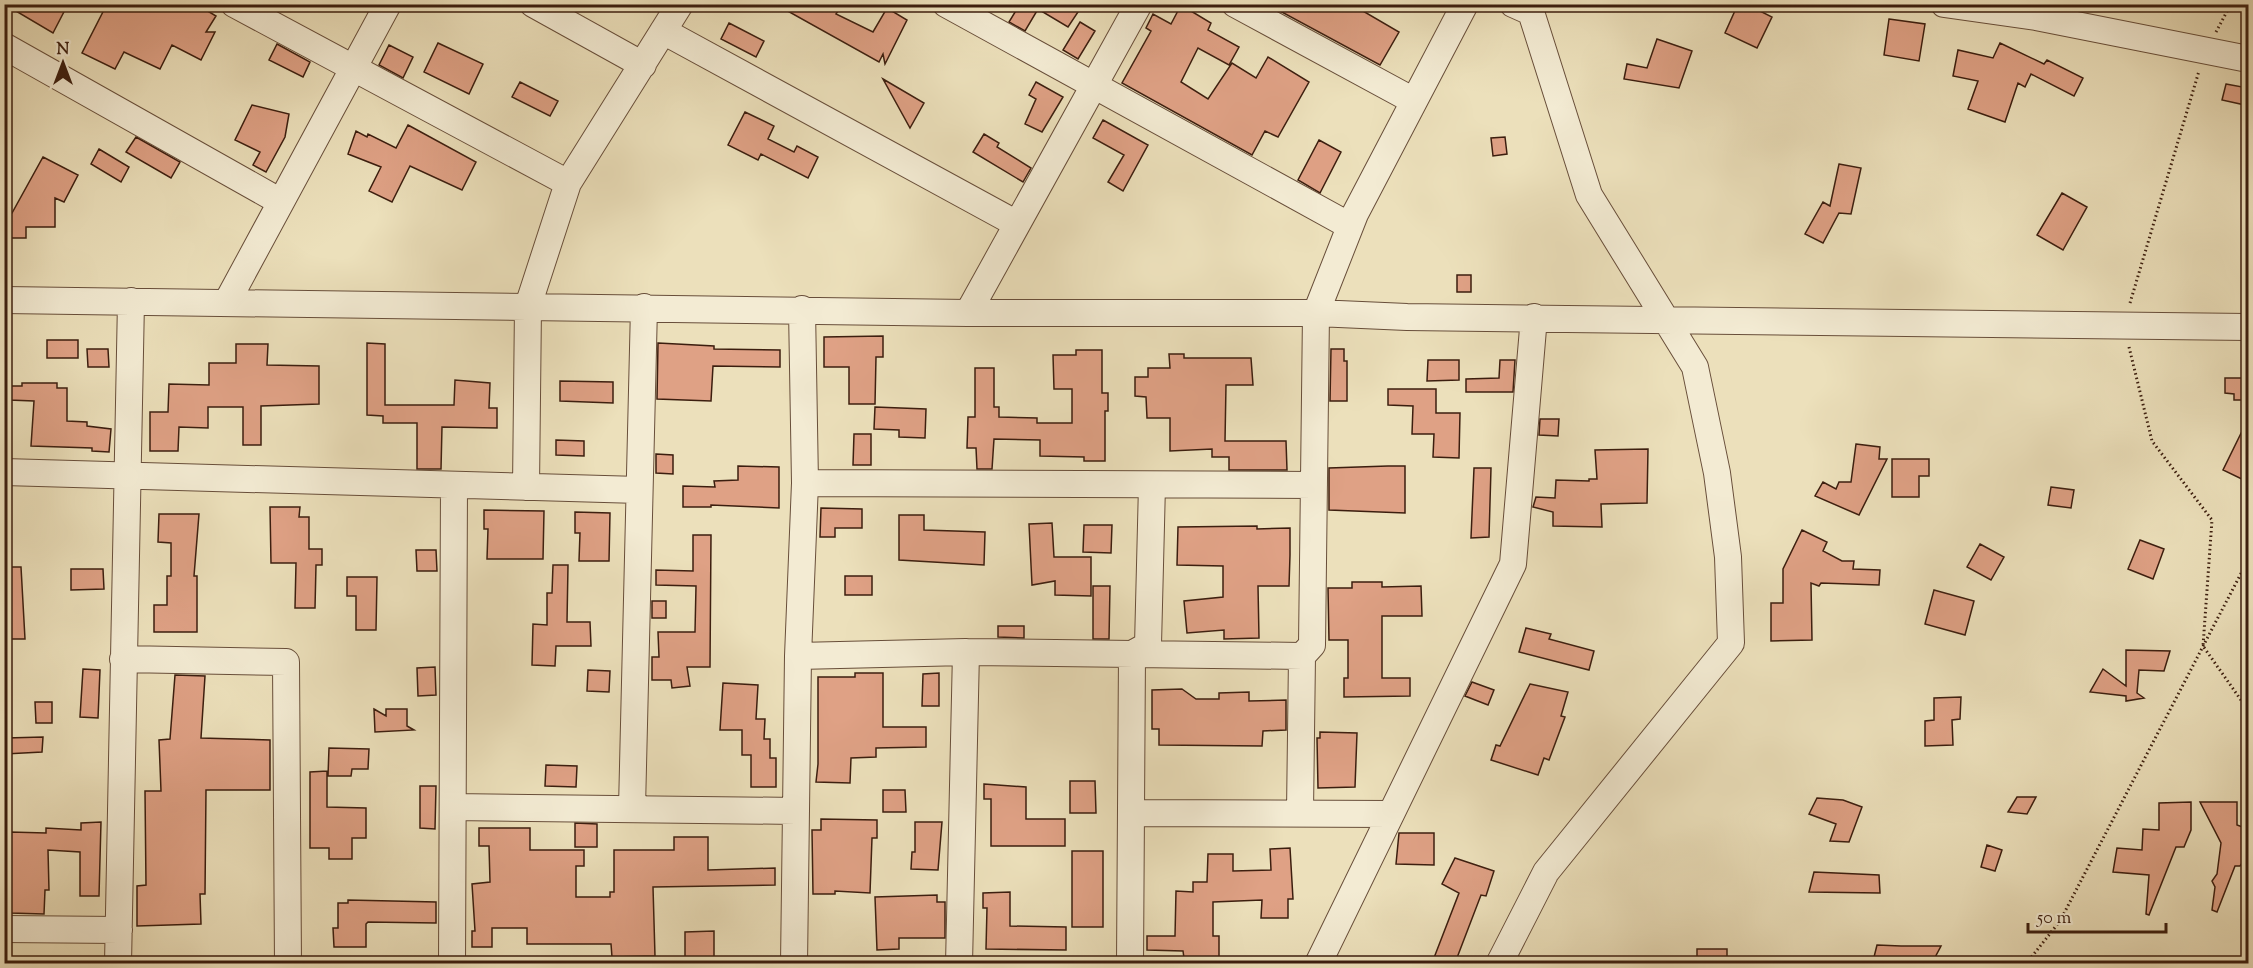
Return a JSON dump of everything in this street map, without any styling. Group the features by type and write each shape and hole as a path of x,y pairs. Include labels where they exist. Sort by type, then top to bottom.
{"street":[{"path":"234,4 568,183"},
{"path":"227,302 388,4"},
{"path":"533,4 643,65"},
{"path":"526,487 528,306 568,183 680,4"},
{"path":"946,4 1350,226"},
{"path":"968,313 1139,4"},
{"path":"1235,4 1414,101"},
{"path":"1300,812 1302,656 1312,645 1316,313 1350,226 1465,4"},
{"path":"1499,963 1546,872 1731,643 1728,557 1717,473 1695,367 1589,195 1531,12 1513,4"},
{"path":"1944,4 2036,17 2248,59"},
{"path":"663,32 1017,224"},
{"path":"4,46 281,202"},
{"path":"4,300 968,313 1316,313 1407,317 2248,327"},
{"path":"118,963 131,301"},
{"path":"632,808 644,307"},
{"path":"794,963 798,656 805,483 802,309"},
{"path":"1318,963 1513,564 1534,317"},
{"path":"4,472 639,490"},
{"path":"805,483 1314,485"},
{"path":"452,963 454,485"},
{"path":"1132,654 1148,645 1152,485"},
{"path":"798,656 966,652 1302,656"},
{"path":"959,963 966,652"},
{"path":"1130,963 1132,654"},
{"path":"123,659 286,662 288,963"},
{"path":"453,807 796,811"},
{"path":"1131,813 1391,814"},
{"path":"4,929 119,930"}],"path":[{"path":"2230,4 2205,52 2124,326 2152,441 2212,520 2204,646 2248,710"},
{"path":"2026,963 2060,921 2248,560"}],"building":[{"path":"4,4 68,4 53,33"},
{"path":"107,4 196,4 216,16 206,32 215,32 201,60 172,45 160,69 124,52 115,69 82,53"},
{"path":"775,4 843,4 836,14 873,32 887,8 907,20 885,64 883,54 879,62"},
{"path":"1020,4 1066,4 1078,12 1068,27 1038,9 1025,31 1009,22"},
{"path":"1267,4 1351,4 1399,32 1380,65"},
{"path":"1738,4 1746,4 1772,17 1757,48 1725,33"},
{"path":"1181,5 1211,23 1208,30 1239,47 1229,65 1198,48 1181,82 1208,99 1232,63 1256,78 1268,57 1309,82 1278,137 1265,131 1252,155 1122,83 1151,31 1146,28 1153,14 1171,24"},
{"path":"1889,19 1925,24 1919,61 1884,55"},
{"path":"1080,22 1095,31 1078,59 1063,50"},
{"path":"729,23 764,41 756,57 721,39"},
{"path":"1657,39 1692,51 1679,88 1624,79 1627,64 1647,68"},
{"path":"438,43 483,64 469,94 424,72"},
{"path":"2000,43 2044,64 2047,60 2083,78 2074,96 2031,74 2025,87 2018,83 2005,122 1968,109 1978,81 1953,76 1958,50 1993,58"},
{"path":"277,44 310,62 303,77 269,60"},
{"path":"389,45 413,57 403,78 379,65"},
{"path":"883,79 924,103 910,128"},
{"path":"520,82 558,101 550,116 512,97"},
{"path":"1036,82 1063,97 1042,132 1025,124 1036,99 1029,95"},
{"path":"2226,84 2248,88 2245,105 2222,100"},
{"path":"252,105 289,114 285,137 266,172 253,165 260,152 235,140"},
{"path":"745,112 774,126 768,139 794,152 797,146 818,157 808,178 761,154 758,160 728,145"},
{"path":"1103,120 1148,145 1123,191 1108,182 1124,155 1093,138"},
{"path":"408,125 476,162 462,190 410,166 392,202 369,191 381,167 348,154 356,131 367,137 368,134 396,148"},
{"path":"984,134 999,143 997,147 1031,168 1023,182 973,152"},
{"path":"136,137 180,162 171,178 126,152"},
{"path":"1505,137 1507,154 1493,156 1491,138"},
{"path":"1319,140 1341,152 1320,193 1298,180"},
{"path":"99,149 129,167 121,182 91,164"},
{"path":"43,157 78,175 64,202 55,198 55,227 26,227 26,238 6,238 6,213 12,213"},
{"path":"1839,164 1861,168 1851,214 1839,213 1823,243 1805,234 1823,202 1830,206"},
{"path":"2062,193 2087,207 2063,250 2037,235"},
{"path":"1457,275 1471,275 1471,292 1457,292"},
{"path":"883,336 883,357 876,357 875,404 849,404 849,367 824,367 824,337"},
{"path":"47,340 78,340 78,358 47,358"},
{"path":"367,343 385,344 385,405 454,405 455,380 490,383 489,408 497,408 497,428 442,427 441,469 417,469 417,423 383,423 383,416 367,415"},
{"path":"658,343 714,346 714,349 780,350 780,367 713,366 711,401 657,399"},
{"path":"236,344 268,344 267,365 319,366 319,404 261,406 261,445 243,445 243,407 208,407 208,428 179,427 178,451 150,451 150,412 168,412 169,384 209,385 209,363 236,363"},
{"path":"87,349 108,349 109,367 88,367"},
{"path":"1331,349 1344,349 1344,361 1347,361 1347,401 1330,401"},
{"path":"1076,350 1102,350 1102,393 1108,393 1108,411 1105,411 1105,461 1084,461 1084,457 1040,456 1040,440 994,439 992,469 977,469 976,448 967,448 968,417 975,417 975,368 994,368 994,407 999,407 999,417 1037,418 1037,423 1072,423 1072,389 1054,389 1053,355 1076,355"},
{"path":"1169,354 1184,354 1184,358 1251,358 1253,385 1226,385 1225,441 1286,441 1287,470 1229,470 1229,457 1212,457 1212,449 1170,451 1170,418 1147,418 1146,397 1135,396 1135,377 1148,377 1148,368 1170,368"},
{"path":"1428,360 1459,360 1459,380 1427,381"},
{"path":"1500,360 1515,360 1513,392 1466,392 1466,379 1499,378"},
{"path":"2225,378 2248,378 2248,400 2234,400 2234,394 2225,393"},
{"path":"560,381 613,382 613,403 560,401"},
{"path":"22,383 57,383 57,388 67,388 67,421 87,422 87,426 111,429 109,452 92,451 92,448 31,446 34,401 9,400 9,386 22,386"},
{"path":"1388,389 1436,389 1436,413 1460,413 1459,458 1433,457 1434,434 1412,434 1413,406 1388,405"},
{"path":"875,407 926,409 925,438 899,437 899,430 874,429"},
{"path":"1540,419 1559,419 1558,436 1539,435"},
{"path":"2248,419 2248,482 2223,470"},
{"path":"854,434 871,434 871,465 853,465"},
{"path":"556,440 584,441 584,456 556,455"},
{"path":"1856,444 1880,447 1879,459 1887,459 1859,515 1815,496 1823,482 1836,489 1839,482 1851,482"},
{"path":"1648,449 1647,503 1601,504 1602,527 1553,526 1553,512 1533,507 1536,497 1555,498 1556,480 1589,481 1589,479 1597,479 1595,450"},
{"path":"656,454 673,455 673,474 656,473"},
{"path":"1892,459 1929,459 1929,476 1919,476 1919,497 1892,497"},
{"path":"738,466 779,467 779,508 711,505 711,507 683,507 683,486 715,487 714,481 738,480"},
{"path":"1405,466 1405,513 1329,510 1329,468"},
{"path":"1474,468 1491,468 1489,537 1471,538"},
{"path":"2051,487 2074,490 2071,508 2048,505"},
{"path":"270,507 300,507 299,517 309,517 309,549 322,549 322,565 316,565 315,608 295,608 296,563 271,563"},
{"path":"821,508 862,509 862,528 835,528 835,537 820,537"},
{"path":"484,510 544,511 543,559 487,559 488,529 484,529"},
{"path":"575,512 610,513 609,561 579,561 580,533 575,533"},
{"path":"159,514 199,514 194,576 197,576 197,632 154,632 154,605 167,605 167,576 171,576 171,543 158,542"},
{"path":"899,515 924,515 924,530 985,532 984,565 899,560"},
{"path":"1052,523 1054,557 1091,557 1091,596 1055,595 1055,581 1032,585 1029,524"},
{"path":"1084,525 1112,525 1111,553 1083,552"},
{"path":"1257,526 1257,529 1290,528 1289,586 1258,586 1259,638 1224,639 1224,630 1187,633 1184,601 1223,597 1223,566 1177,565 1178,527"},
{"path":"1802,530 1827,542 1823,551 1842,561 1854,561 1853,569 1880,570 1879,585 1821,583 1819,586 1811,583 1812,640 1771,641 1771,603 1783,603 1783,569"},
{"path":"693,535 711,535 710,667 687,667 690,686 672,688 671,680 652,680 652,657 659,657 658,632 695,632 696,586 656,585 656,570 693,571"},
{"path":"2140,540 2164,549 2153,579 2128,569"},
{"path":"1980,544 2004,557 1991,580 1967,567"},
{"path":"416,550 436,550 437,571 417,571"},
{"path":"553,565 568,565 567,622 590,622 591,646 556,646 555,666 532,665 533,624 547,625 547,593 552,593"},
{"path":"4,567 21,567 25,639 5,639"},
{"path":"71,569 103,569 104,589 71,590"},
{"path":"845,576 872,576 872,595 845,595"},
{"path":"347,577 377,577 376,630 356,630 356,596 347,596"},
{"path":"1352,582 1382,582 1382,587 1421,586 1422,616 1382,616 1382,678 1410,678 1410,696 1344,697 1344,678 1348,678 1348,640 1329,640 1328,588 1352,588"},
{"path":"1093,586 1110,586 1109,639 1093,639"},
{"path":"1934,590 1974,601 1965,635 1925,624"},
{"path":"652,601 666,601 666,618 652,618"},
{"path":"998,626 1024,626 1024,638 998,637"},
{"path":"1526,628 1551,634 1549,639 1594,651 1589,670 1519,652"},
{"path":"2126,650 2170,651 2164,671 2139,670 2137,693 2144,698 2126,701 2126,696 2090,692 2103,669 2126,686"},
{"path":"435,667 436,695 418,696 417,668"},
{"path":"83,669 100,670 98,718 80,717"},
{"path":"588,670 610,671 609,692 587,691"},
{"path":"855,673 883,673 883,727 926,727 926,747 876,748 876,757 851,758 850,783 816,782 818,677 855,677"},
{"path":"939,673 939,706 922,706 923,674"},
{"path":"175,675 205,676 201,738 270,740 270,790 206,790 205,894 200,894 201,924 137,926 137,886 146,885 145,791 161,791 159,740 170,739"},
{"path":"1472,682 1494,690 1488,705 1465,696"},
{"path":"723,683 758,685 756,719 765,719 764,739 770,739 770,758 776,758 776,787 751,787 751,755 742,755 742,730 720,730"},
{"path":"1530,684 1568,692 1561,716 1565,717 1549,760 1544,758 1538,775 1491,760 1496,745 1500,746"},
{"path":"1182,689 1196,699 1219,699 1219,693 1249,692 1249,701 1286,700 1286,730 1263,731 1262,746 1159,745 1159,729 1152,729 1152,690"},
{"path":"1961,697 1960,719 1952,720 1953,745 1925,746 1925,721 1934,720 1934,698"},
{"path":"35,702 52,702 52,723 36,723"},
{"path":"374,709 386,716 386,709 407,709 407,726 414,730 375,732"},
{"path":"1320,732 1357,733 1355,787 1318,788 1317,738 1320,738"},
{"path":"43,737 42,752 5,754 6,738"},
{"path":"329,748 369,749 368,769 352,769 351,776 328,776"},
{"path":"546,765 577,766 576,787 545,786"},
{"path":"327,771 327,807 366,808 366,838 352,838 352,859 329,859 329,848 310,848 310,772"},
{"path":"1070,781 1095,781 1096,813 1070,813"},
{"path":"984,784 1026,787 1026,819 1065,819 1065,846 991,846 991,799 984,799"},
{"path":"420,786 436,786 435,829 420,828"},
{"path":"883,790 905,790 906,812 883,812"},
{"path":"2017,797 2036,797 2027,814 2008,812"},
{"path":"1817,798 1843,800 1862,807 1849,842 1830,841 1836,824 1809,814"},
{"path":"2191,802 2191,830 2184,847 2176,847 2149,915 2146,914 2149,875 2113,872 2117,848 2142,850 2143,829 2159,830 2159,803"},
{"path":"2200,802 2237,802 2237,825 2248,829 2248,855 2240,866 2235,866 2217,912 2212,910 2215,887 2212,881 2217,874 2221,843"},
{"path":"821,819 877,820 877,838 872,838 870,893 835,891 835,894 813,894 812,830 821,830"},
{"path":"101,822 99,896 80,896 80,852 48,850 49,890 45,890 44,914 10,913 10,832 46,833 46,828 81,830 81,823"},
{"path":"915,822 942,822 938,870 911,869 912,852 915,852"},
{"path":"575,823 597,824 597,847 575,847"},
{"path":"479,828 530,828 530,850 584,850 584,866 576,866 576,897 610,897 610,892 614,892 614,850 674,850 674,837 708,837 708,870 775,868 775,885 653,887 655,956 612,957 611,944 527,944 527,928 492,928 492,947 472,947 472,931 475,931 472,884 490,882 489,846 479,846"},
{"path":"1399,833 1434,833 1434,865 1396,864"},
{"path":"1987,845 2002,850 1995,871 1981,867"},
{"path":"1290,848 1293,899 1288,899 1288,918 1261,918 1262,900 1213,902 1213,936 1219,936 1219,963 1205,963 1205,957 1184,958 1183,951 1147,950 1147,936 1175,936 1176,891 1193,892 1193,882 1207,882 1208,854 1233,854 1233,871 1271,870 1270,849"},
{"path":"1072,851 1103,851 1103,927 1072,927"},
{"path":"1455,858 1494,871 1486,896 1481,895 1455,963 1432,963 1459,893 1442,884"},
{"path":"1814,872 1879,875 1880,893 1809,892"},
{"path":"1010,892 1010,926 1066,927 1066,950 986,949 987,908 983,908 983,893"},
{"path":"937,895 937,902 945,902 945,938 899,938 899,949 877,950 875,897"},
{"path":"348,900 436,902 436,923 368,922 366,924 366,947 334,947 333,928 338,928 338,903 348,903"},
{"path":"714,931 714,958 685,958 685,932"},
{"path":"1877,945 1941,946 1932,963 1888,963 1873,961"},
{"path":"1697,949 1727,949 1727,963 1697,963"}]}
